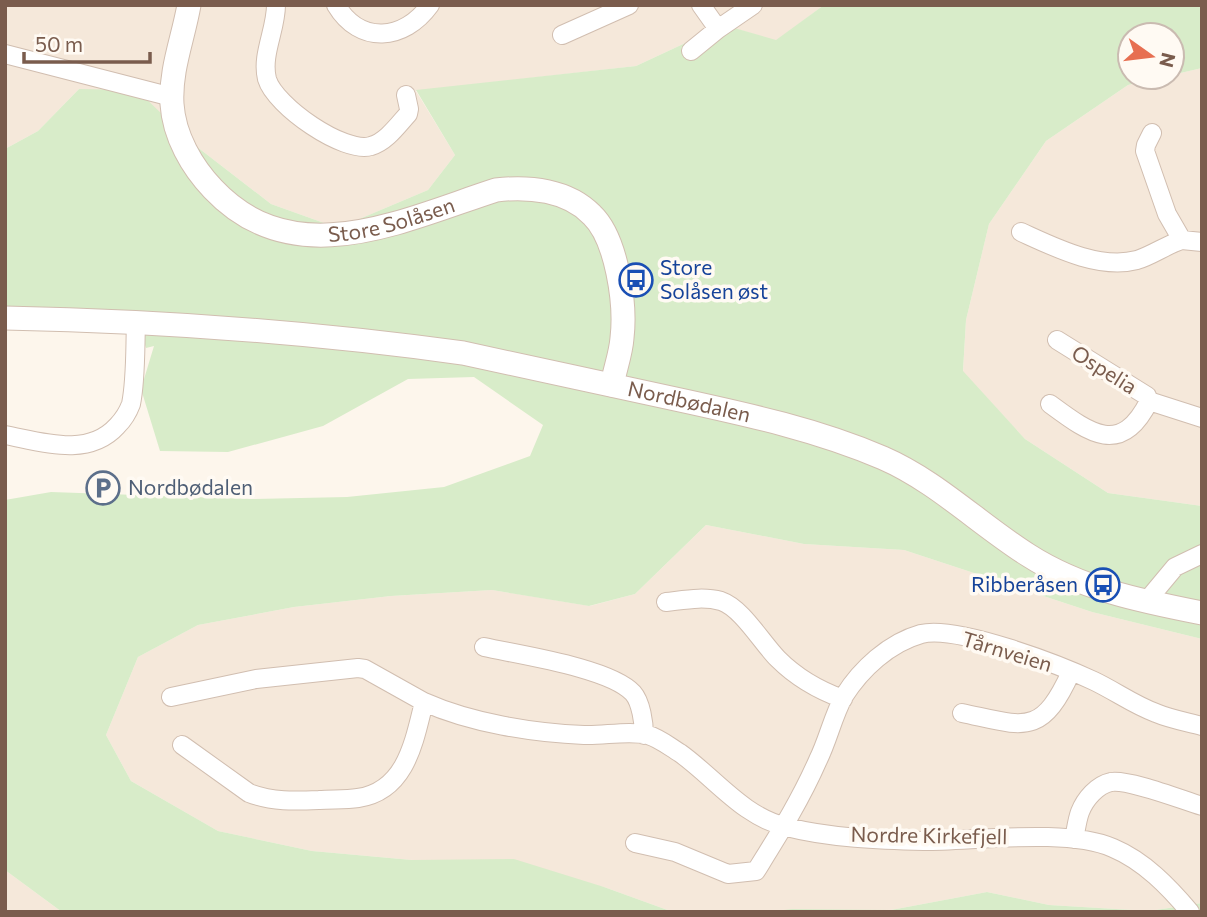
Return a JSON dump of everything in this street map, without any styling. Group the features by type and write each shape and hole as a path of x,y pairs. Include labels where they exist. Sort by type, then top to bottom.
{"street":[{"name":"Store Solåsen","path":"189,5 173,73 172,97 176,125 199,174 226,202 245,216 306,236 354,234 496,190 513,188 554,194 589,211 601,228 615,262 624,298 622,339 611,385"},
{"path":"276,5 264,66 268,83 276,97 295,115 340,141 358,147 370,146 382,141 408,114 406,95"},
{"path":"336,5 349,23 371,33 390,34 408,28 430,5"},
{"path":"562,35 628,5"},
{"path":"701,5 718,29"},
{"path":"691,51 752,5"},
{"path":"5,54 172,97"},
{"path":"1152,133 1145,151 1167,214 1182,240"},
{"path":"1021,232 1056,248 1090,259 1121,261 1138,260 1168,244 1182,240 1202,242"},
{"name":"Nordbødalen","path":"5,318 290,332 426,348 463,353 766,418 824,435 885,459 934,487 1028,555 1063,574 1105,592 1202,614"},
{"path":"5,435 57,445 83,446 98,442 112,432 125,416 131,403 136,323"},
{"name":"Ospelia","path":"1057,340 1147,396 1149,401 1202,418"},
{"name":"Ospelia","path":"1050,404 1084,430 1105,437 1117,436 1126,430 1136,421 1149,401"},
{"path":"1149,602 1150,597 1175,567 1202,554"},
{"path":"666,602 701,598 722,601 736,610 794,674 803,681 843,699"},
{"name":"Tårnveien","path":"784,827 819,758 843,699 857,677 870,663 891,648 921,634 938,633 968,638 1071,672 1156,713 1202,726"},
{"path":"485,647 616,681 631,691 637,699 644,735"},
{"name":"Nordre Kirkefjell","path":"171,697 256,679 365,669 451,714 538,730 583,735 644,735 691,761 744,807 784,827 816,834 923,841 1022,837 1074,839 1111,846 1149,870 1190,912"},
{"name":"Tårnveien","path":"962,713 1013,723 1041,718 1050,710 1071,672"},
{"path":"182,745 227,779 260,798 292,802 358,798 388,786 403,769 424,702"},
{"path":"1074,839 1080,812 1087,800 1097,789 1110,782 1126,783 1202,806"},
{"path":"635,843 675,852 728,874 740,874 756,871 784,827"}],"shaded area":[{"path":"5,5 824,5 776,41 724,25 636,66 416,91 455,155 428,190 338,228 271,204 192,143 79,89 38,131 5,149"},
{"path":"1202,68 1202,506 1108,493 1025,439 963,372 966,320 989,224 1046,141 1119,91 1186,91 1186,72"},
{"path":"706,525 804,544 904,550 1092,612 1202,639 1202,903 1149,911 1049,905 987,892 891,910 673,912 604,887 412,860 312,851 218,831 131,781 106,735 138,657 198,625 294,607 391,596 492,590 590,606 635,594"},
{"path":"5,870 62,912 5,912"}],"green space":[{"path":"824,5 1202,5 1202,68 1186,72 1186,21 1116,21 1116,91 1119,91 1046,141 989,224 966,320 963,371 1025,439 1108,493 1202,506 1202,639 1092,612 904,550 804,544 706,525 635,594 589,606 492,590 391,596 294,607 198,625 138,657 106,735 131,781 218,831 312,851 412,860 514,859 673,912 62,912 5,870 5,500 51,492 250,499 347,497 444,487 530,456 543,425 474,377 408,379 323,426 228,452 160,451 141,389 154,346 146,348 139,326 5,323 5,149 38,131 79,89 137,90 192,143 271,204 338,228 428,190 455,155 416,90 636,66 724,25 776,40"},
{"path":"987,892 1049,905 1149,911 1202,903 1202,912 768,912 792,909 891,910"}],"place":[{"name":"Store Solåsen øst","path":"636,280"},
{"name":"Nordbødalen","path":"103,488"},
{"name":"Ribberåsen","path":"1103,585"}]}
